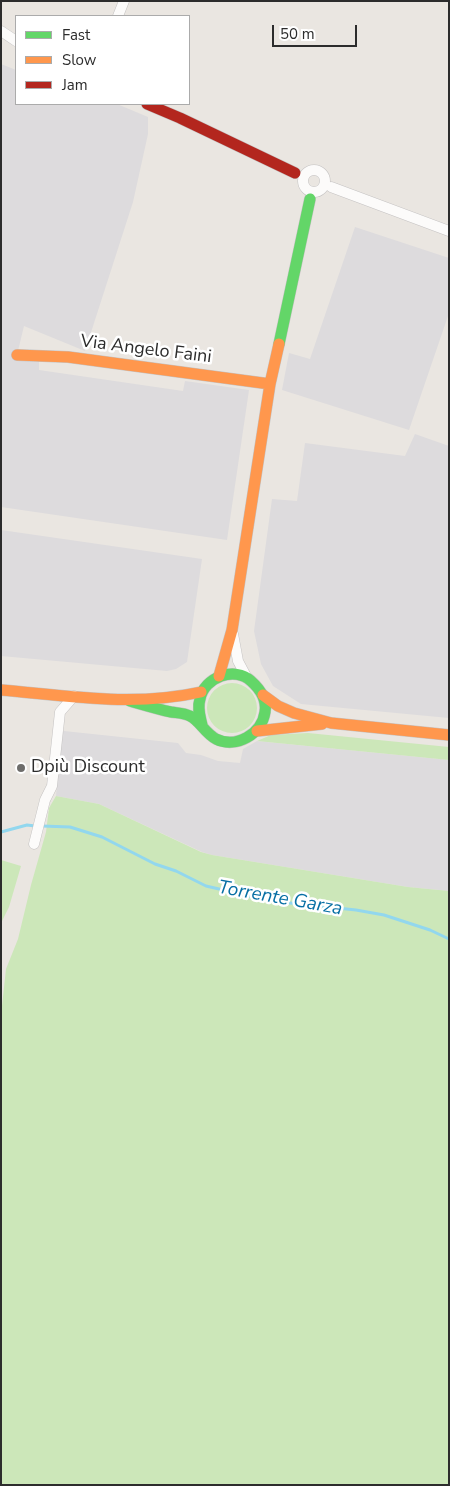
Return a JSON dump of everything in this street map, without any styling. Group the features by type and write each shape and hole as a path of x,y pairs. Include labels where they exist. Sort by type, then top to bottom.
{"street":[{"path":"118,15 124,1"},
{"path":"1,31 15,41"},
{"path":"149,105 180,118 302,179 312,191 324,187 449,231"},
{"path":"302,179 313,170 317,171 321,173 324,187"},
{"path":"219,676 232,630 270,384 310,199 302,179"},
{"path":"310,199 324,187"},
{"name":"Via Angelo Faini","path":"16,355 68,357 270,384"},
{"path":"232,630 238,661 247,678"},
{"path":"1,690 130,702 190,716 208,733 225,742 244,740 257,731 265,714 266,704 263,695 256,685 238,674 219,676 206,685 201,692 197,709 202,726"},
{"path":"130,702 173,699 201,692"},
{"path":"48,694 60,712"},
{"path":"263,695 278,706 294,713 331,723 449,735"},
{"path":"34,844 45,800 52,786 60,712 74,696"},
{"path":"257,731 331,723"}],"shaded area":[{"path":"1,64 15,70 15,105 119,105 148,117 148,134 133,202 85,351 24,326 16,359 39,362 39,370 183,391 185,381 249,390 227,540 1,507"},
{"path":"355,227 449,258 449,313 409,430 282,390 289,353 310,359"},
{"path":"415,434 449,446 449,718 301,704 273,686 261,664 254,631 272,499 297,501 305,443 405,456"},
{"path":"1,530 202,559 187,662 176,669 167,671 1,656"},
{"path":"64,731 178,743 186,753 201,755 218,761 240,763 243,749 257,741 449,760 449,891 408,887 212,855 99,804 56,796 61,733"}],"green space":[{"path":"227,683 237,683 250,690 257,703 257,713 250,726 237,733 227,733 218,729 211,722 207,713 207,703 211,694 218,687"},
{"path":"308,733 449,747 449,760 257,741 271,735"},
{"path":"56,796 99,804 201,852 212,855 408,887 449,891 449,1485 1,1485 1,1015 6,969 18,939 46,832 49,808"},
{"path":"1,860 21,866 9,907 1,923"}],"waterway":[{"name":"Torrente Garza","path":"1,832 27,825 35,826"},
{"name":"Torrente Garza","path":"42,826 70,827 102,837 155,864 176,871 206,886 271,901 356,910 384,915 430,930 449,939"}],"traffic: fast":[{"path":"279,344 310,199"},
{"path":"130,701 188,715 194,718 216,739 232,742 247,738 259,727 263,720 265,703 260,691 251,681 237,674 221,676 214,680 207,685 199,702 202,725"}],"traffic: slow":[{"path":"219,676 232,630 270,384 279,344"},
{"path":"17,355 68,357 270,384"},
{"path":"1,690 126,700 151,699 201,692"},
{"path":"263,695 278,706 294,713 331,723 449,735"},
{"path":"257,731 322,724"}],"traffic: jam":[{"path":"149,105 295,173"}],"place":[{"name":"Dpiù Discount","path":"21,768"}]}
